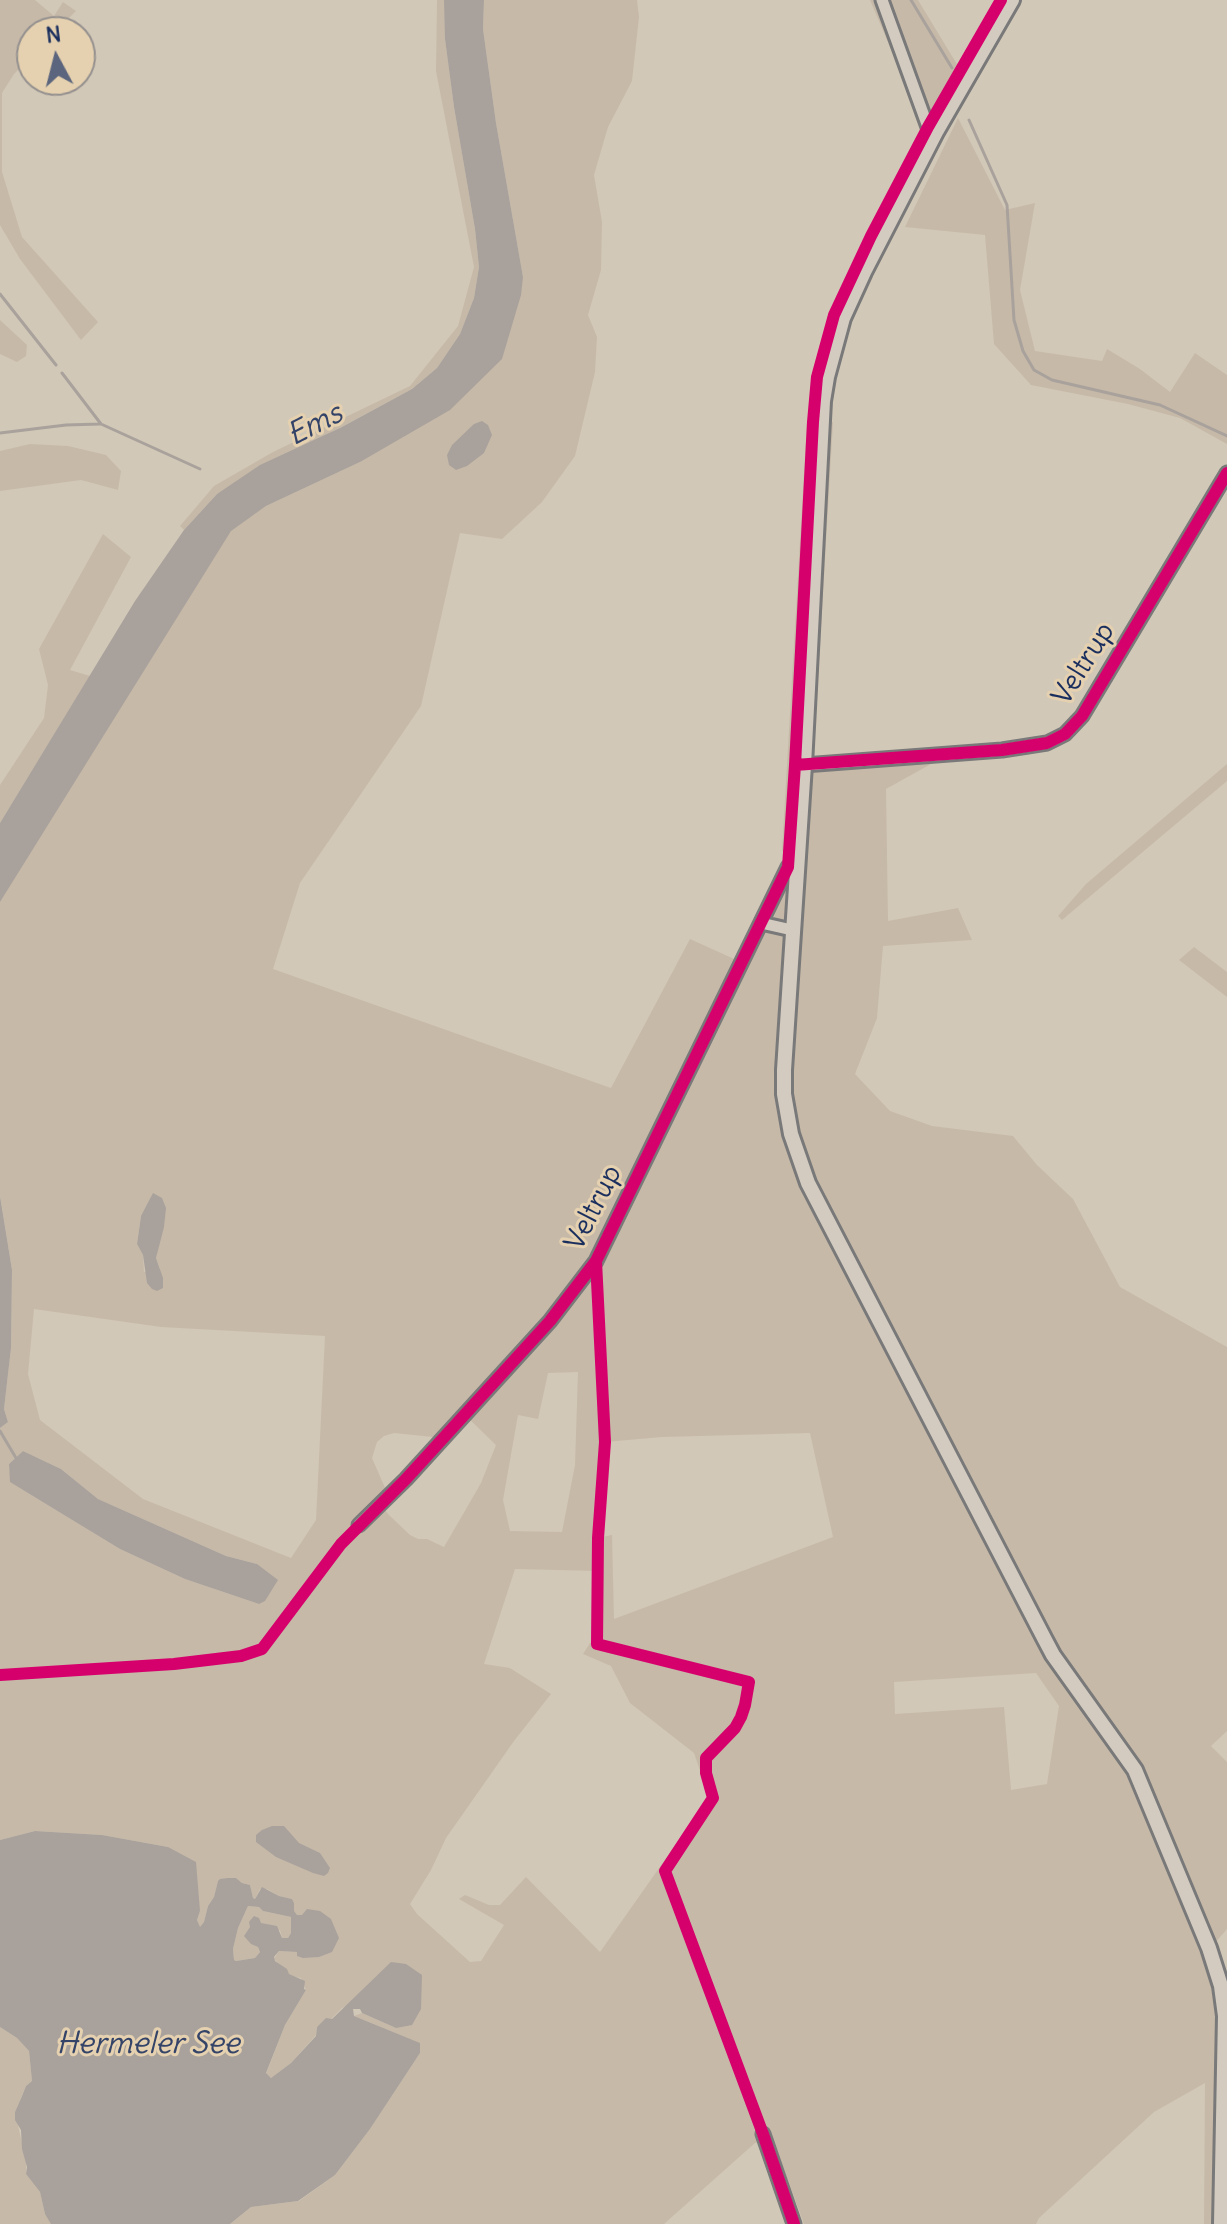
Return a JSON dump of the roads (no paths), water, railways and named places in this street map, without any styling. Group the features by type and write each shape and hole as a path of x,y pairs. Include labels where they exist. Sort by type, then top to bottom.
{"main road":[{"path":"1012,0 936,132 864,272 843,318 827,377 823,401 784,1094 791,1134 808,1183 1053,1655 1135,1770 1216,1968 1225,2016 1221,2224"}],"street":[{"path":"882,0 928,127 936,132"},
{"name":"Veltrup","path":"804,765 1002,750 1040,745 1065,734 1082,716 1227,473"},
{"name":"Veltrup","path":"359,1525 406,1479 550,1321 596,1261 788,867 798,868"},
{"path":"761,923 792,930"},
{"path":"763,2134 794,2224"}],"water":[{"path":"444,0 484,0 483,29 496,123 523,277 521,295 502,359 450,410 360,462 266,506 231,531 0,902 0,823 135,601 184,530 217,494 260,465 340,428 412,389 437,368 460,334 474,298 479,267 445,39"},
{"path":"482,421 488,425 492,435 484,453 456,470 449,465 447,455 452,445 474,424"},
{"path":"153,1193 162,1198 166,1208 156,1258 163,1288 157,1291 147,1283 143,1255 137,1244 141,1216"},
{"path":"0,1196 12,1270 11,1348 4,1409 8,1422 0,1428"},
{"path":"23,1451 61,1469 98,1499 226,1556 257,1564 278,1580 265,1601 259,1604 185,1579 120,1549 10,1482 9,1464"},
{"path":"284,1826 299,1843 320,1853 330,1868 328,1873 324,1876 313,1873 276,1857 256,1842 256,1835 262,1830"},
{"name":"Hermeler See","path":"35,1831 102,1835 168,1847 196,1862 200,1911 197,1920 200,1927 218,1881 228,1878 236,1878 250,1885 255,1899 262,1887 292,1899 297,1915 302,1915 307,1909 320,1911 331,1919 339,1938 332,1952 303,1958 297,1956 297,1952 279,1951 274,1957 289,1974 305,1981 306,1990 285,2025 266,2073 271,2078 291,2063 316,2036 317,2027 326,2018 332,2019 391,1962 406,1964 422,1975 421,2009 412,2025 396,2028 362,2013 360,2009 353,2009 354,2016 420,2043 420,2053 370,2129 335,2175 298,2201 251,2207 230,2224 51,2224 45,2214 40,2192 26,2174 21,2130 15,2120 15,2112 26,2086 32,2081 29,2051 0,2027 0,1840","holes":["248,1906 259,1907 263,1911 291,1917 291,1933 288,1938 282,1938 277,1926 261,1923 254,1916 244,1936 260,1952 255,1958 236,1961 233,1949 238,1928"]}],"waterway":[{"path":"911,0 952,68"},
{"path":"969,120 1007,205 1014,320 1023,351 1034,370 1052,380 1160,405 1227,436"},
{"path":"0,294 56,365"},
{"path":"62,373 101,424 200,469"},
{"path":"0,433 100,424"},
{"path":"0,1431 16,1458"}],"water label":[{"name":"Ems","path":"315,425"}]}
